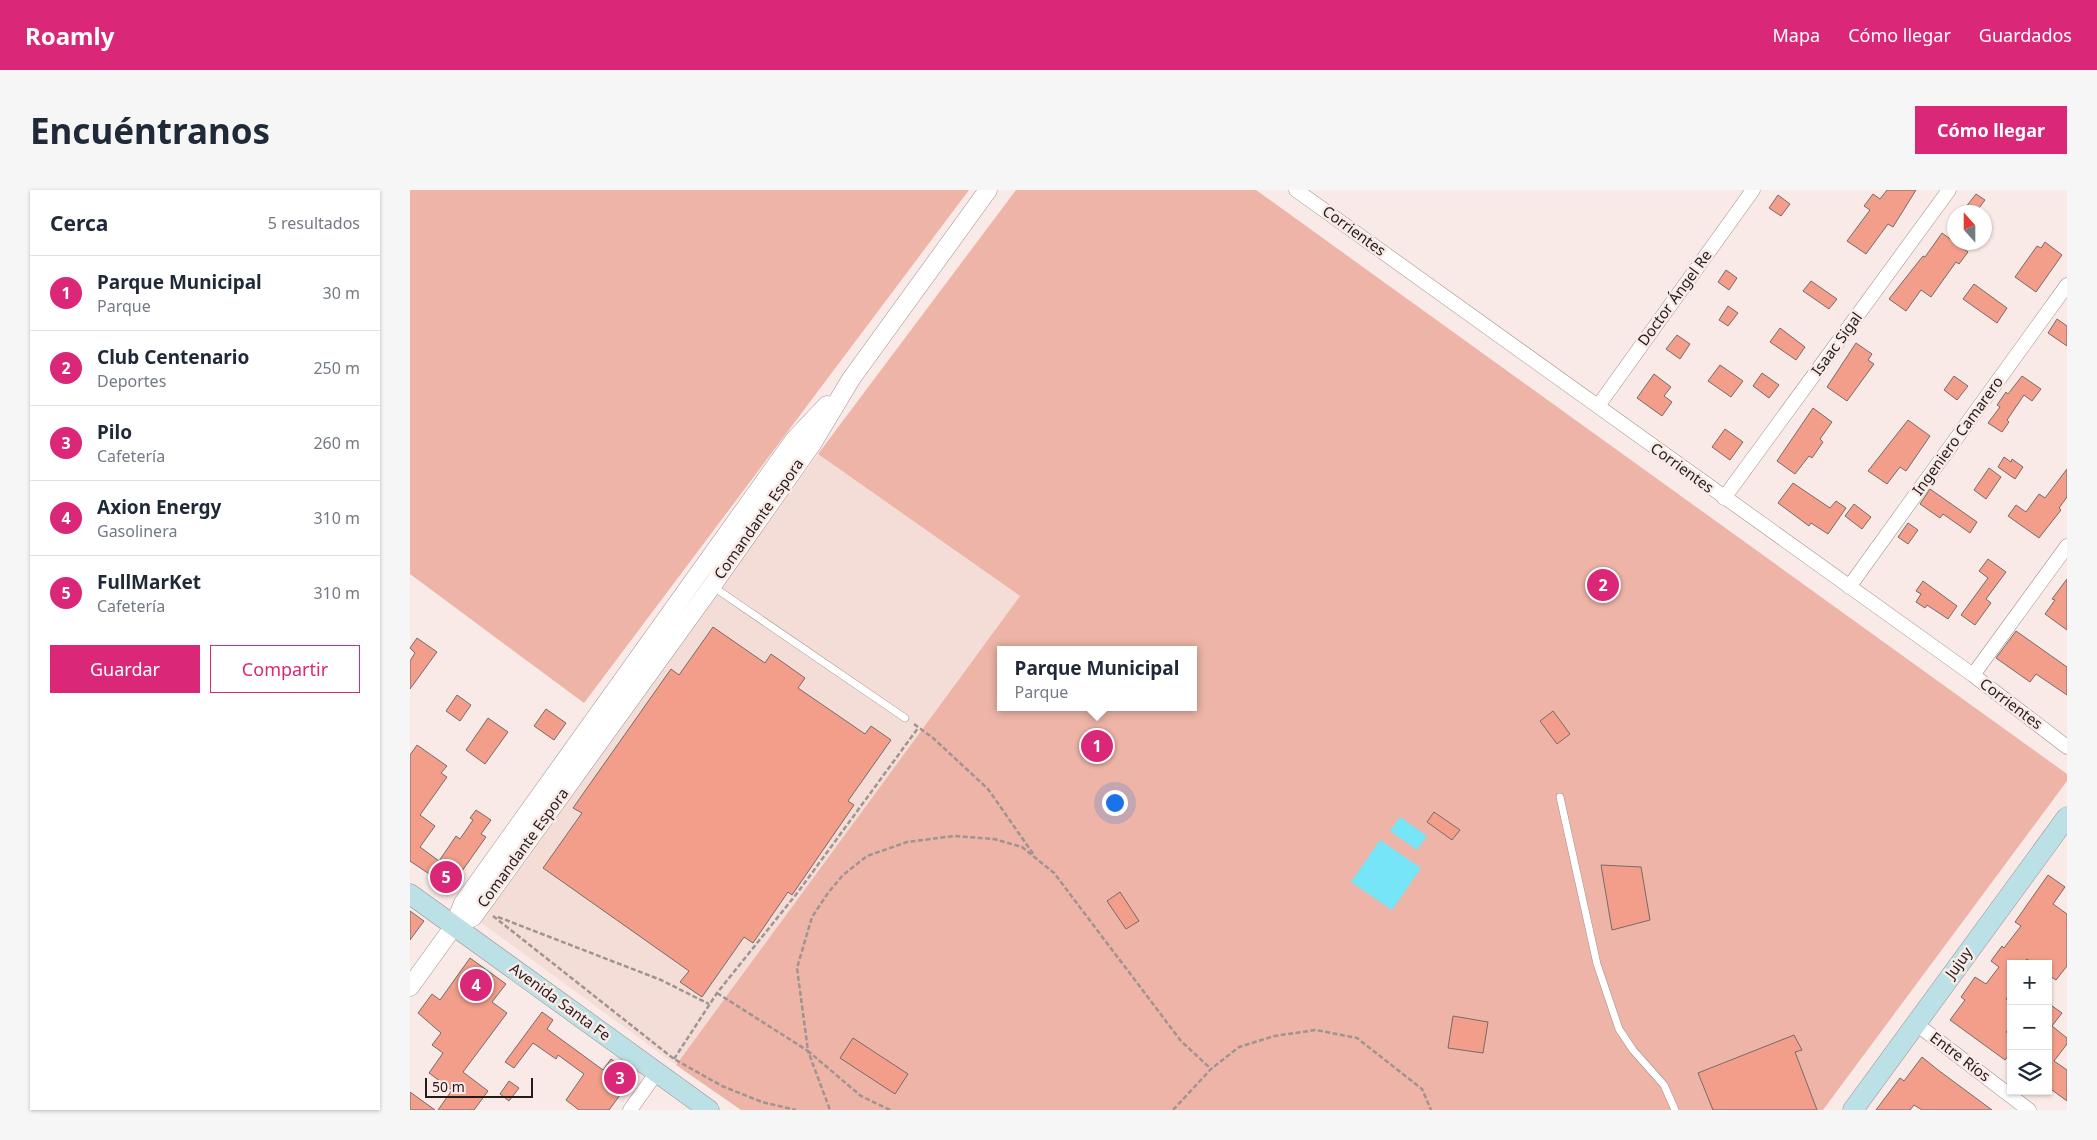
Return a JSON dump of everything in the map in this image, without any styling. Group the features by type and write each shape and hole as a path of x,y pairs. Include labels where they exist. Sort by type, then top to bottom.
{"main road":[{"name":"Jujuy","path":"1853,1110 2066,819"},
{"name":"Avenida Santa Fe","path":"410,894 709,1110"}],"street":[{"name":"Comandante Espora","path":"454,926 473,917 705,581 794,440 851,378 988,190"},
{"name":"Corrientes","path":"1296,190 1973,675 2067,746"},
{"name":"Doctor Ángel Re","path":"1598,406 1753,190"},
{"name":"Isaac Sigal","path":"1724,498 1950,190"},
{"name":"Ingeniero Camarero","path":"1849,587 2067,285"},
{"path":"1973,675 2067,546"},
{"path":"410,987 454,926"},
{"name":"Entre Ríos","path":"1915,1023 2029,1110"},
{"path":"630,1110 657,1072"}],"lane":[{"path":"705,581 905,718"},
{"path":"1560,797 1597,964 1619,1029 1633,1050 1664,1085 1675,1110"}],"path":[{"path":"905,718 933,738 988,789 1036,859"},
{"path":"674,1059 717,993 798,892 918,728"},
{"path":"830,1110 808,1051 797,968 812,918 843,875 867,856 907,842 954,836 994,839 1022,847 1054,873 1181,1041 1210,1069"},
{"path":"709,1004 661,980 492,915 515,931 674,1059 730,1089 762,1102 796,1110"},
{"path":"717,993 808,1051 861,1096 890,1110"},
{"path":"1173,1110 1210,1069 1239,1047 1274,1036 1316,1030 1357,1038 1422,1089 1432,1110"}],"shaded area":[{"path":"410,190 969,190 584,703 410,574"},
{"path":"1016,190 1256,190 2067,774 2067,781 1823,1110 741,1110 676,1065 1020,596 818,454"},
{"path":"818,454 1020,596 676,1065 479,921"}],"water":[{"path":"1400,817 1427,836 1417,850 1390,831"},
{"path":"1380,840 1421,868 1392,910 1351,882"}],"building":[{"path":"1887,190 1916,190 1893,227 1888,224 1866,254 1847,241 1870,210 1864,206 1873,194 1880,199"},
{"path":"1976,194 1985,200 1981,205 1967,205"},
{"path":"1778,195 1790,204 1781,216 1769,208"},
{"path":"1942,233 1947,237 1947,250 1965,250 1968,252 1959,264 1956,262 1931,297 1921,290 1906,311 1889,299 1923,256 1925,257"},
{"path":"2045,242 2062,255 2036,292 2015,277 2037,246 2041,248"},
{"path":"1726,270 1737,278 1729,290 1718,282"},
{"path":"1811,281 1837,299 1829,309 1803,291"},
{"path":"1974,284 2007,308 1997,323 1963,299"},
{"path":"1728,306 1738,313 1728,326 1719,320"},
{"path":"2057,319 2067,326 2067,346 2048,333"},
{"path":"1780,328 1805,347 1796,360 1770,342"},
{"path":"1677,335 1690,344 1680,359 1666,349"},
{"path":"1856,343 1872,354 1868,360 1874,364 1847,401 1827,387"},
{"path":"1720,365 1743,381 1731,397 1708,381"},
{"path":"1762,373 1779,385 1769,398 1753,386"},
{"path":"1654,374 1671,387 1664,396 1672,402 1662,416 1637,398"},
{"path":"1954,376 1968,386 1957,400 1944,390"},
{"path":"2022,376 2041,389 2032,401 2024,395 2007,420 2009,422 2002,432 1988,423 2000,407 1997,405 2006,392 2008,394"},
{"path":"1813,408 1832,422 1820,439 1823,442 1812,458 1809,456 1795,474 1777,461"},
{"path":"1908,420 1930,436 1906,471 1900,467 1887,484 1868,471"},
{"path":"1725,429 1743,442 1730,460 1712,447"},
{"path":"2004,457 2011,462 2012,459 2023,467 2015,479 1998,467"},
{"path":"1989,468 2001,477 1986,499 1974,490"},
{"path":"2067,469 2067,497 2059,508 2061,510 2039,538 2008,516 2016,505 2026,512 2039,494 2045,498"},
{"path":"1793,483 1830,508 1836,501 1846,508 1828,534 1811,523 1809,526 1778,503"},
{"path":"1930,489 1977,522 1970,533 1943,514 1940,518 1920,504"},
{"path":"1854,504 1871,517 1862,529 1845,516"},
{"path":"1908,523 1918,530 1908,544 1898,537"},
{"path":"1988,559 2006,572 1986,599 1991,603 1975,625 1961,615 1988,578 1979,571"},
{"path":"2067,579 2067,630 2045,614 2055,600 2052,599"},
{"path":"1923,581 1957,606 1948,619 1927,605 1925,608 1916,602 1921,594 1916,591"},
{"path":"713,627 765,663 771,654 805,678 798,688 865,734 871,726 891,740 848,801 854,805 792,895 788,892 753,943 744,937 702,997 680,982 689,971 543,868 582,813 573,808 671,669 679,675"},
{"path":"2016,631 2067,667 2067,695 2036,674 2030,682 1996,658"},
{"path":"417,638 437,652 410,689 410,661 415,653 410,648"},
{"path":"457,695 471,705 460,721 446,711"},
{"path":"546,709 566,723 554,740 534,726"},
{"path":"1553,711 1570,734 1557,744 1540,721"},
{"path":"488,718 508,732 485,764 466,750"},
{"path":"417,745 447,766 441,773 447,777 420,815 435,826 420,847 439,861 456,836 460,839 473,820 470,818 476,810 491,820 481,834 486,837 450,888 410,861 410,755"},
{"path":"1434,812 1460,830 1452,840 1427,822"},
{"path":"1601,865 1641,867 1650,920 1612,930"},
{"path":"2048,875 2065,887 2053,904 2067,914 2067,966 2056,980 2052,978 2052,960 2007,960 2007,1058 2005,1060 1950,1020 1965,1000 1961,997 1975,977 1986,984 1999,967 1991,961 2021,926 2015,922"},
{"path":"1120,892 1139,921 1126,929 1107,901"},
{"path":"410,911 424,921 410,940"},
{"path":"470,958 506,984 492,1002 507,1013 463,1072 488,1091 474,1110 438,1110 452,1090 429,1073 443,1053 432,1045 441,1033 418,1013 432,994 440,1000"},
{"path":"2052,1006 2062,1013 2052,1026"},
{"path":"542,1012 553,1020 547,1029 603,1070 611,1059 634,1076 609,1110 579,1110 566,1100 584,1074 558,1055 556,1059 533,1043 514,1068 505,1062"},
{"path":"1453,1016 1488,1022 1483,1053 1448,1048"},
{"path":"2052,1026 2067,1038 2067,1044 2054,1061 2067,1070 2067,1101 2052,1090"},
{"path":"1794,1035 1802,1050 1795,1052 1817,1110 1713,1110 1698,1073"},
{"path":"853,1038 908,1074 895,1094 840,1058"},
{"path":"1922,1057 1992,1110 1922,1110 1914,1105 1910,1110 1876,1110 1900,1078 1904,1081"},
{"path":"509,1081 519,1088 509,1101 500,1094"},
{"path":"410,1092 435,1110 410,1110"}],"place":[{"name":"Club Centenario","path":"1603,585"},
{"name":"Parque Municipal","path":"1097,746"},
{"name":"FullMarKet","path":"446,877"},
{"name":"Axion Energy","path":"476,985"},
{"name":"Pilo","path":"620,1078"}]}
